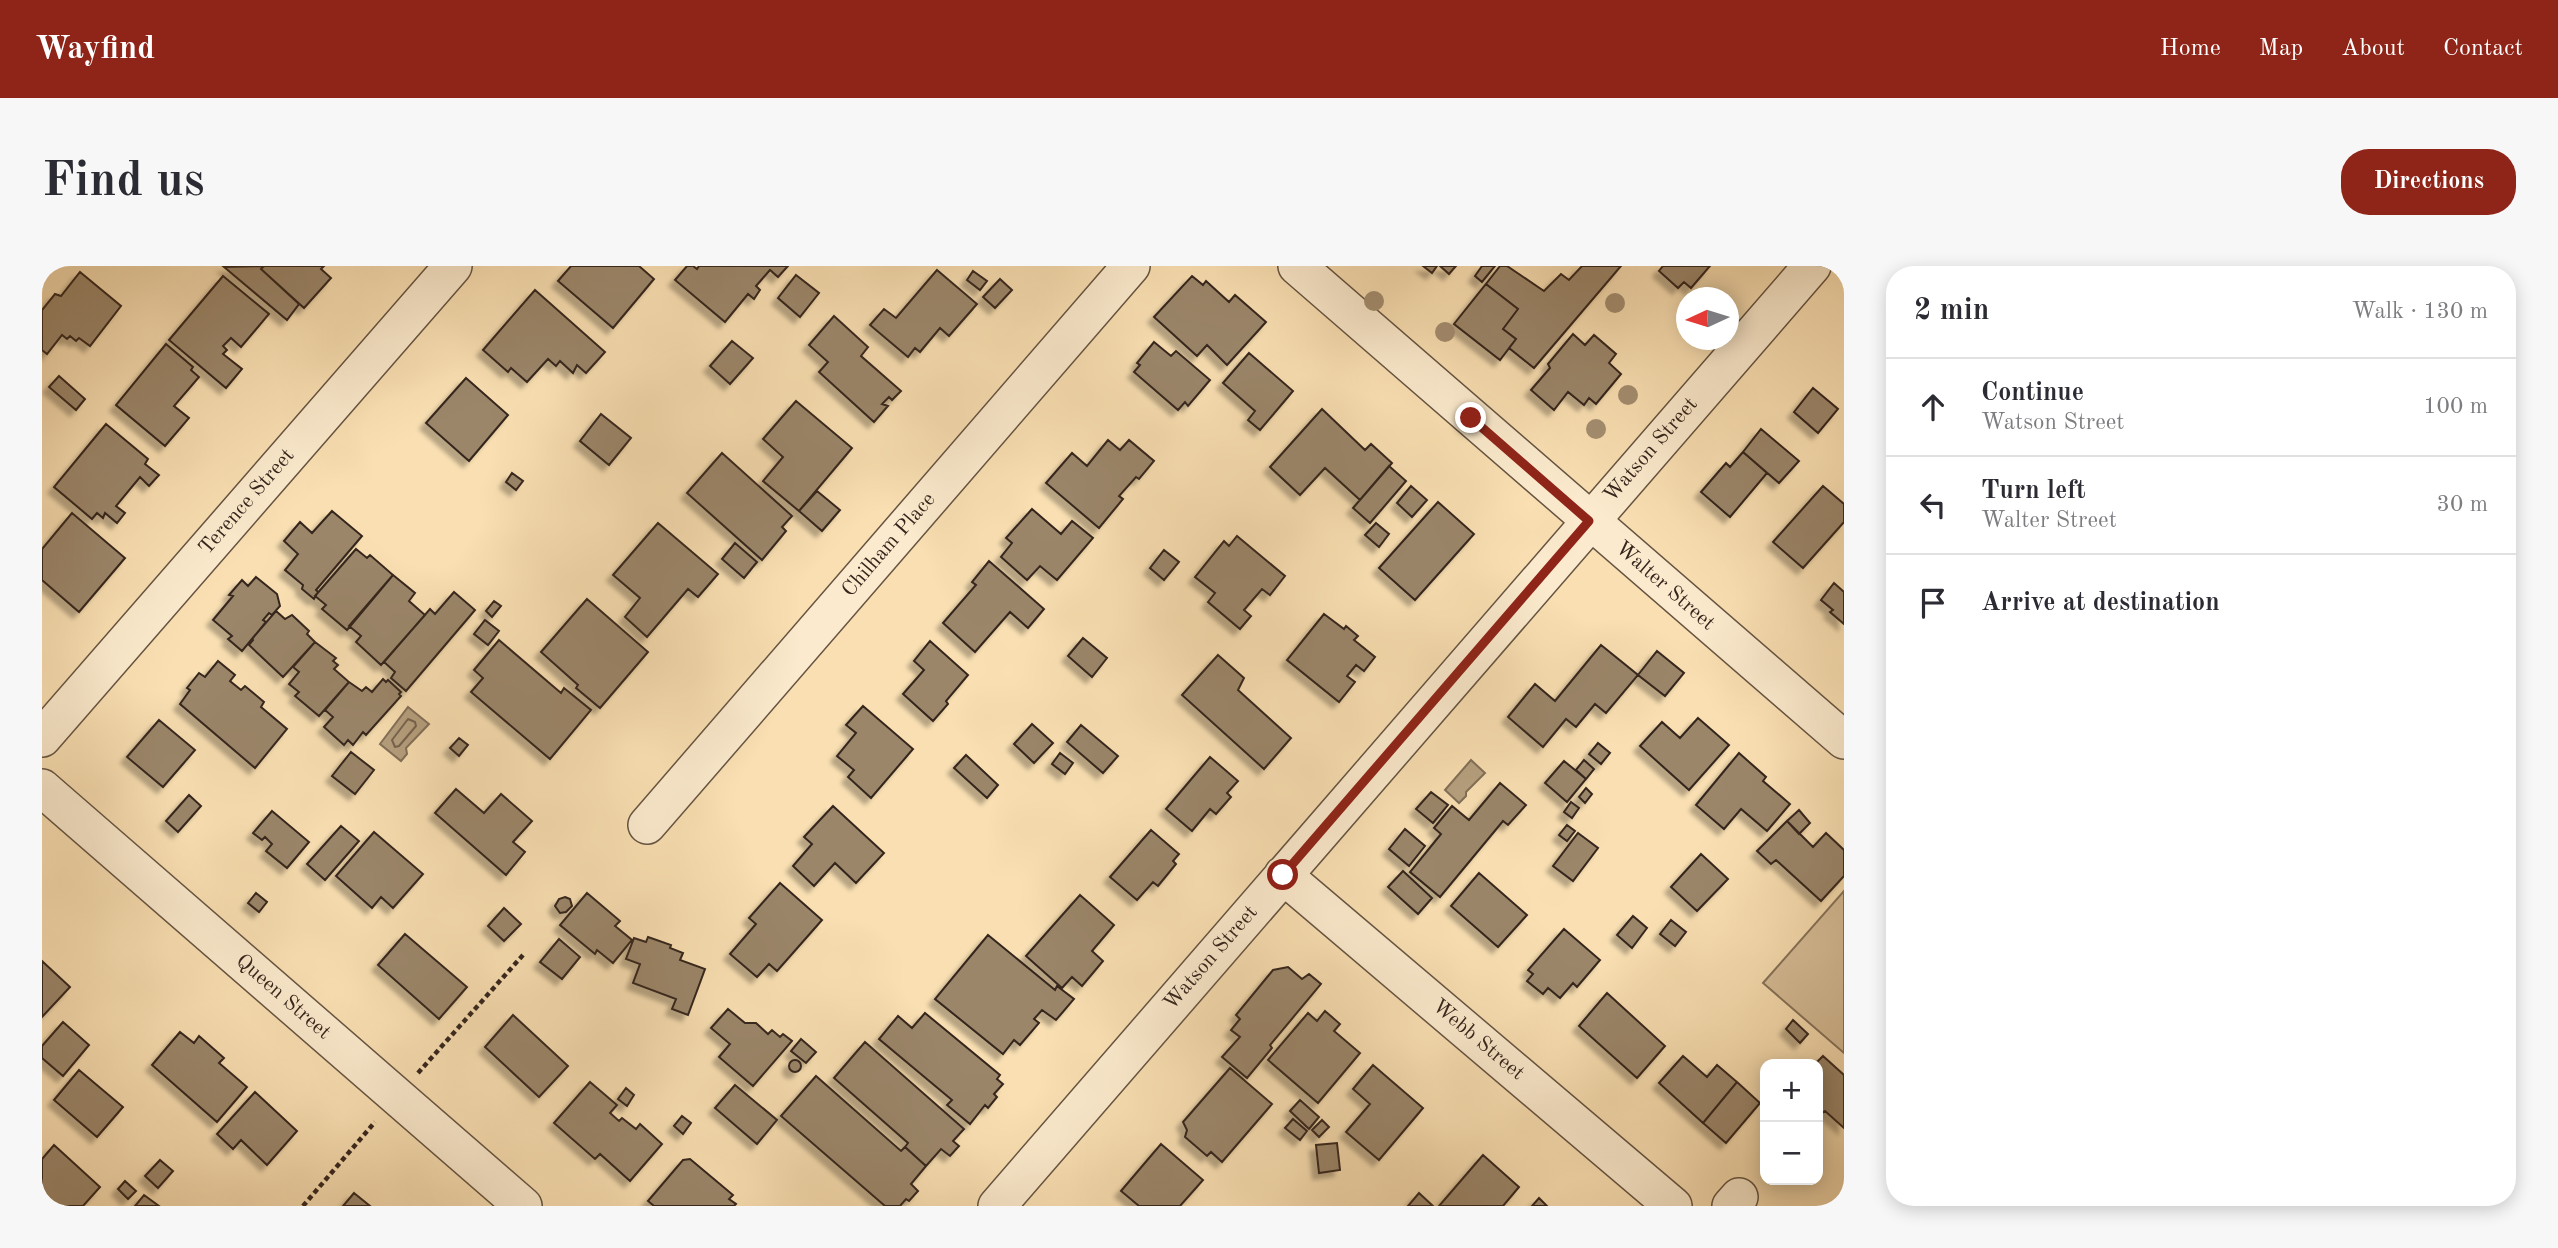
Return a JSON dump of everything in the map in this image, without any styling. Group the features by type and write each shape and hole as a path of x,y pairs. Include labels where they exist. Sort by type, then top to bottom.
{"street":[{"name":"Terence Street","path":"42,738 453,266"},
{"name":"Chilham Place","path":"647,825 1132,266"},
{"name":"Walter Street","path":"1297,266 1844,740"},
{"name":"Watson Street","path":"997,1206 1812,266"},
{"name":"Queen Street","path":"42,788 523,1206"},
{"name":"Webb Street","path":"1283,875 1673,1206"}],"path":[{"path":"303,1206 523,955"}],"shaded area":[{"path":"1844,891 1844,1053 1763,983"}],"water":[{"path":"408,707 429,724 406,748 407,754 401,761 380,744"},
{"path":"1471,760 1485,773 1459,803 1445,790"}],"building":[{"path":"264,266 324,266 321,269 331,278 304,308 261,269"},
{"path":"264,266 261,269 299,304 287,320 224,267"},
{"path":"571,266 639,266 654,279 613,328 558,281"},
{"path":"687,266 697,269 699,266 788,266 778,277 770,270 756,286 760,290 754,299 748,294 725,322 675,280"},
{"path":"1423,266 1437,266 1432,273"},
{"path":"1440,266 1456,266 1449,274"},
{"path":"1482,266 1495,266 1482,282 1475,276"},
{"path":"1500,266 1507,266 1544,291 1561,274 1569,280 1582,266 1621,266 1534,368 1509,348 1516,339 1503,329 1518,309 1486,284"},
{"path":"1663,266 1710,266 1692,287 1684,282 1677,287 1659,271"},
{"path":"937,270 977,304 949,336 940,328 920,352 915,348 908,357 870,325 884,309 896,318"},
{"path":"973,271 987,281 980,290 967,280"},
{"path":"80,272 121,306 90,346 79,338 76,341 70,336 67,339 62,335 47,354 42,350 42,310 55,294 61,296"},
{"path":"796,275 819,293 800,317 778,298"},
{"path":"223,276 269,314 241,347 231,338 223,346 227,350 223,354 242,369 226,388 169,340"},
{"path":"1192,276 1203,285 1206,281 1229,302 1235,295 1266,322 1227,365 1207,345 1197,356 1154,317"},
{"path":"1000,279 1012,290 995,308 983,297"},
{"path":"1486,284 1518,309 1503,329 1516,339 1500,360 1454,324"},
{"path":"535,290 605,352 586,373 577,365 573,373 560,361 556,366 548,359 527,382 511,368 508,372 483,350"},
{"path":"834,316 868,347 861,356 901,391 892,400 889,397 882,404 888,406 874,422 819,372 828,362 809,345"},
{"path":"1573,334 1585,345 1594,335 1616,354 1609,363 1621,374 1596,404 1589,398 1584,405 1568,392 1554,410 1531,390"},
{"path":"732,341 753,358 730,384 710,366"},
{"path":"1154,342 1171,356 1176,351 1210,380 1188,406 1185,402 1178,410 1134,372 1140,365 1137,363"},
{"path":"166,344 193,367 191,370 199,377 174,406 189,418 165,446 116,405"},
{"path":"1249,353 1293,391 1260,430 1248,420 1255,411 1223,383"},
{"path":"59,376 85,399 76,410 49,387"},
{"path":"466,378 508,415 469,461 426,423"},
{"path":"1813,388 1838,409 1818,433 1794,412"},
{"path":"796,401 852,448 799,511 763,481 783,457 763,439"},
{"path":"1322,409 1365,450 1371,444 1392,463 1360,500 1325,468 1300,495 1270,467"},
{"path":"601,414 631,438 609,465 580,441"},
{"path":"106,424 148,459 145,464 159,475 149,486 140,477 116,506 125,513 117,523 105,513 103,518 97,513 92,519 54,487"},
{"path":"1761,429 1799,461 1779,483 1743,452"},
{"path":"1108,440 1120,450 1129,440 1154,461 1139,479 1136,477 1119,496 1123,499 1099,528 1046,483 1072,453 1087,466"},
{"path":"1743,452 1767,473 1730,517 1701,492 1726,463 1730,467"},
{"path":"722,453 792,516 782,527 786,531 762,560 687,493"},
{"path":"1389,466 1406,481 1370,523 1353,508"},
{"path":"512,473 523,481 516,490 506,482"},
{"path":"1411,486 1427,500 1412,517 1397,503"},
{"path":"1823,486 1844,504 1844,522 1803,568 1773,542"},
{"path":"817,491 840,510 822,531 799,511"},
{"path":"1438,502 1474,534 1415,600 1379,568"},
{"path":"1032,509 1061,534 1072,521 1093,538 1057,580 1040,566 1027,580 1001,557 1012,543 1006,538"},
{"path":"332,511 362,536 316,590 318,592 314,599 302,589 303,585 285,570 298,554 284,541 300,522 312,533"},
{"path":"72,513 125,558 79,612 42,580 42,549"},
{"path":"658,523 718,574 698,597 688,589 647,637 625,617 640,598 613,575"},
{"path":"1376,523 1389,534 1379,547 1365,535"},
{"path":"1237,536 1285,576 1270,595 1262,589 1244,610 1251,616 1240,629 1208,602 1215,593 1195,577 1224,541 1229,546"},
{"path":"735,543 757,562 744,578 722,559"},
{"path":"356,549 367,558 370,555 393,575 347,630 322,609 326,605 315,596"},
{"path":"1164,550 1179,562 1164,580 1150,568"},
{"path":"989,561 1044,609 1028,628 1010,612 975,652 943,623 976,585 972,582"},
{"path":"393,575 415,593 409,601 425,615 381,665 356,642 361,636 349,626"},
{"path":"256,577 277,594 280,606 263,620 266,622 242,651 228,639 232,636 213,620 233,596 229,595 242,580 248,586"},
{"path":"1834,583 1844,592 1844,624 1821,600"},
{"path":"454,592 475,610 406,691 391,678 395,672 384,662 430,609 435,614"},
{"path":"587,599 648,652 600,708 541,652"},
{"path":"494,601 501,606 492,617 486,611"},
{"path":"276,611 285,619 292,615 309,631 307,634 315,642 283,677 249,645"},
{"path":"1324,614 1358,636 1354,640 1375,657 1364,671 1356,665 1347,676 1355,682 1339,702 1287,660"},
{"path":"485,620 499,631 488,645 474,634"},
{"path":"1083,638 1107,658 1092,677 1068,656"},
{"path":"499,640 561,693 564,688 591,710 550,759 471,692 483,678 474,670"},
{"path":"930,641 968,675 933,721 903,694 924,670 914,661"},
{"path":"315,642 336,658 333,661 338,665 334,669 349,682 319,716 295,696 299,692 289,684 299,672 293,667"},
{"path":"1601,645 1638,675 1606,713 1595,704 1576,727 1566,719 1543,747 1508,717 1535,684 1555,701"},
{"path":"1657,651 1684,673 1665,696 1638,675"},
{"path":"1218,655 1244,678 1238,690 1291,738 1264,769 1182,695"},
{"path":"218,661 235,675 230,681 241,690 245,686 264,702 261,707 287,729 255,768 180,704 190,690 187,688 199,673 205,677"},
{"path":"383,679 386,682 388,680 401,692 401,696 366,735 363,732 353,745 348,740 344,745 324,727 333,717 325,710 349,682 362,691 366,687 372,692"},
{"path":"863,706 913,749 871,798 848,777 854,770 837,756 856,733 846,725"},
{"path":"1698,718 1729,745 1689,790 1640,746 1662,722 1680,738"},
{"path":"159,720 195,750 163,787 127,757"},
{"path":"1032,724 1053,743 1034,763 1014,744"},
{"path":"1081,725 1118,756 1103,773 1067,742"},
{"path":"459,738 468,745 459,756 450,748"},
{"path":"1598,743 1610,753 1601,764 1589,754"},
{"path":"351,752 374,770 355,794 332,776"},
{"path":"1060,753 1073,763 1065,774 1052,764"},
{"path":"1739,753 1766,777 1763,781 1790,804 1767,831 1741,809 1724,829 1696,805"},
{"path":"966,755 998,785 987,798 954,768"},
{"path":"1210,757 1238,781 1227,793 1231,797 1216,814 1210,809 1192,831 1166,809"},
{"path":"1584,760 1594,769 1586,779 1576,770"},
{"path":"1564,761 1586,779 1567,802 1545,783"},
{"path":"1500,783 1526,805 1508,825 1503,821 1440,897 1410,872 1441,834 1434,828 1452,806 1469,820"},
{"path":"1586,788 1592,794 1585,803 1579,797"},
{"path":"456,789 484,813 501,794 532,821 513,842 525,852 506,875 435,813"},
{"path":"1431,792 1448,805 1433,823 1416,809"},
{"path":"189,795 201,806 178,832 166,821"},
{"path":"1571,802 1579,808 1572,818 1564,812"},
{"path":"833,806 884,853 856,883 835,863 814,886 793,866 812,844 804,837"},
{"path":"1799,810 1810,823 1799,834 1787,821"},
{"path":"272,811 309,842 287,868 266,851 272,844 265,837 262,840 253,833"},
{"path":"1787,821 1813,847 1826,833 1844,850 1844,876 1821,901 1776,860 1771,864 1757,851"},
{"path":"1567,825 1575,831 1567,841 1559,835"},
{"path":"341,826 359,841 325,880 307,864"},
{"path":"1405,829 1425,846 1409,866 1389,849"},
{"path":"1151,830 1179,854 1173,861 1176,864 1158,886 1153,882 1137,900 1110,877"},
{"path":"374,832 423,874 393,908 381,897 372,908 336,876"},
{"path":"1578,833 1598,848 1573,881 1553,866"},
{"path":"1701,854 1728,879 1697,911 1671,887"},
{"path":"1403,871 1432,898 1418,914 1388,887"},
{"path":"1479,873 1527,915 1498,947 1451,906"},
{"path":"780,883 822,920 777,971 769,964 757,977 730,954 756,924 749,918"},
{"path":"256,893 267,902 259,912 248,903"},
{"path":"587,893 620,921 615,926 632,940 613,963 597,950 595,954 560,925"},
{"path":"1080,895 1114,925 1092,951 1103,961 1082,986 1072,977 1062,988 1026,956"},
{"path":"559,899 570,899 572,906 566,912 560,913 555,906"},
{"path":"504,908 521,924 504,941 488,926"},
{"path":"1633,916 1647,928 1632,948 1617,935"},
{"path":"1671,920 1686,932 1675,946 1660,934"},
{"path":"1564,929 1600,960 1577,987 1573,983 1560,998 1548,988 1543,994 1527,981 1533,974 1528,970"},
{"path":"405,934 467,987 439,1019 378,965"},
{"path":"988,935 1055,990 1057,986 1074,999 1056,1020 1042,1010 1034,1019 1039,1023 1020,1045 1014,1040 1003,1054 935,999"},
{"path":"648,937 671,945 670,948 683,953 680,960 705,969 688,1015 672,1009 676,999 633,983 640,964 626,959 634,938 646,942"},
{"path":"559,939 580,957 562,979 540,962"},
{"path":"42,961 70,987 42,1017"},
{"path":"1288,967 1302,979 1309,974 1321,984 1270,1045 1272,1048 1247,1078 1222,1057 1240,1037 1231,1030 1240,1019 1236,1015 1273,970"},
{"path":"1607,993 1665,1046 1637,1078 1579,1026"},
{"path":"728,1009 745,1023 756,1023 768,1034 772,1030 780,1037 783,1034 792,1041 753,1086 719,1057 730,1044 711,1028"},
{"path":"1325,1011 1340,1024 1334,1031 1360,1053 1318,1103 1268,1060 1308,1013 1317,1021"},
{"path":"925,1013 1000,1075 997,1079 1003,1084 994,1094 997,1097 988,1108 985,1105 970,1124 947,1105 952,1100 879,1039 898,1016 912,1028"},
{"path":"513,1015 568,1066 539,1097 485,1047"},
{"path":"1793,1020 1808,1034 1800,1043 1786,1029"},
{"path":"63,1022 89,1045 63,1076 42,1058 42,1046"},
{"path":"180,1032 194,1043 199,1036 224,1058 219,1063 247,1087 217,1122 152,1065"},
{"path":"801,1039 816,1052 806,1063 791,1051"},
{"path":"865,1042 964,1129 953,1141 959,1146 950,1156 941,1149 926,1166 905,1147 908,1143 834,1078"},
{"path":"1683,1056 1707,1077 1717,1065 1737,1082 1703,1123 1659,1083"},
{"path":"1823,1056 1844,1075 1844,1128 1825,1111 1823,1112 1823,1059 1820,1059"},
{"path":"790,1061 800,1061 800,1071 790,1071"},
{"path":"1373,1065 1423,1108 1379,1160 1346,1132 1370,1104 1353,1089"},
{"path":"1230,1068 1272,1104 1222,1162 1211,1152 1207,1156 1185,1137 1187,1130 1183,1122"},
{"path":"79,1070 123,1107 97,1137 54,1100"},
{"path":"816,1076 901,1151 905,1147 926,1166 911,1184 918,1191 909,1201 906,1199 900,1206 885,1206 781,1116"},
{"path":"590,1082 617,1105 610,1113 619,1121 622,1118 636,1129 640,1124 662,1144 630,1181 600,1154 595,1159 554,1123"},
{"path":"1737,1082 1760,1103 1726,1143 1703,1123"},
{"path":"735,1085 777,1120 757,1144 715,1108"},
{"path":"626,1088 634,1095 627,1106 618,1099"},
{"path":"255,1092 297,1131 267,1165 241,1140 233,1149 217,1134"},
{"path":"1300,1100 1319,1117 1309,1129 1290,1111"},
{"path":"682,1116 691,1123 683,1134 674,1126"},
{"path":"1293,1119 1307,1131 1300,1140 1285,1128"},
{"path":"1322,1120 1329,1127 1319,1137 1312,1130"},
{"path":"1337,1143 1340,1170 1319,1173 1316,1145"},
{"path":"1161,1144 1203,1180 1180,1206 1139,1206 1121,1191"},
{"path":"54,1145 100,1187 83,1206 42,1206 42,1159"},
{"path":"1483,1155 1519,1187 1503,1206 1439,1206"},
{"path":"690,1159 733,1195 729,1199 736,1204 734,1206 654,1206 648,1201 683,1160"},
{"path":"160,1160 173,1171 158,1188 145,1176"},
{"path":"125,1181 136,1191 128,1199 118,1189"},
{"path":"354,1193 370,1206 343,1206"},
{"path":"1419,1193 1433,1206 1408,1206"},
{"path":"144,1195 159,1206 135,1206"},
{"path":"1539,1198 1547,1206 1532,1206"}],"route":[{"path":"1283,875 1589,521 1471,418"}]}
